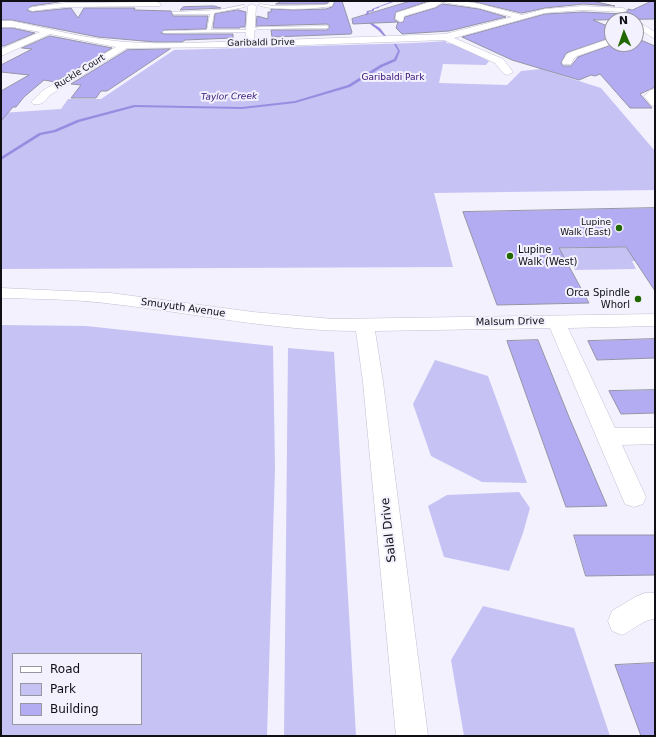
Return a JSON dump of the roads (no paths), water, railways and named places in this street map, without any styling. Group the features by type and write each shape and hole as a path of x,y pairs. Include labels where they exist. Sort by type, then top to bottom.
{"street":[{"path":"25,1 32,9"},
{"path":"400,19 399,15 432,6 438,1"},
{"name":"Garibaldi Drive","path":"445,1 480,6 520,17"},
{"path":"611,1 625,5"},
{"path":"32,9 65,5 158,4"},
{"path":"249,44 252,30 252,4"},
{"name":"Garibaldi Drive","path":"1,24 12,24 95,41 125,45 151,46 406,40 445,37 470,32 545,11 625,5"},
{"name":"Garibaldi Drive","path":"533,6 545,11"},
{"path":"12,24 28,17 32,13 32,9"},
{"path":"644,28 655,37"},
{"path":"1,53 48,32"},
{"path":"445,37 499,61 508,72"},
{"path":"644,39 655,37"},
{"path":"567,62 570,56 574,54 604,44"},
{"name":"Ruckle Court","path":"37,102 46,93 125,45"},
{"path":"655,92 650,96 655,102"},
{"name":"Smuyuth Avenue","path":"1,293 111,298 253,318 315,324 365,325"},
{"name":"Malsum Drive","path":"365,325 655,320"},
{"path":"556,321 634,497"},
{"name":"Salal Drive","path":"365,325 374,389 412,736"},
{"path":"608,437 655,436"},
{"path":"622,622 645,606 655,606"}],"lane":[{"path":"173,13 233,10 252,4 274,7 324,6 331,5 332,1"},
{"path":"209,32 212,12"},
{"path":"164,32 209,32 252,30 260,28 327,29 326,21"}],"waterway":[{"name":"Taylor Creek","path":"385,36 371,23 367,14 368,11 373,11 373,9 395,1"},
{"name":"Taylor Creek","path":"1,159 40,134 55,131 78,121 135,106 242,108 295,102 349,86 381,66 395,60 399,51 395,45"}],"place":[{"name":"Lupine Walk (East)","path":"619,228"},
{"name":"Lupine Walk (West)","path":"510,256"},
{"name":"Orca Spindle Whorl","path":"638,299"}],"park label":[{"name":"Garibaldi Park","path":"393,78"}]}
